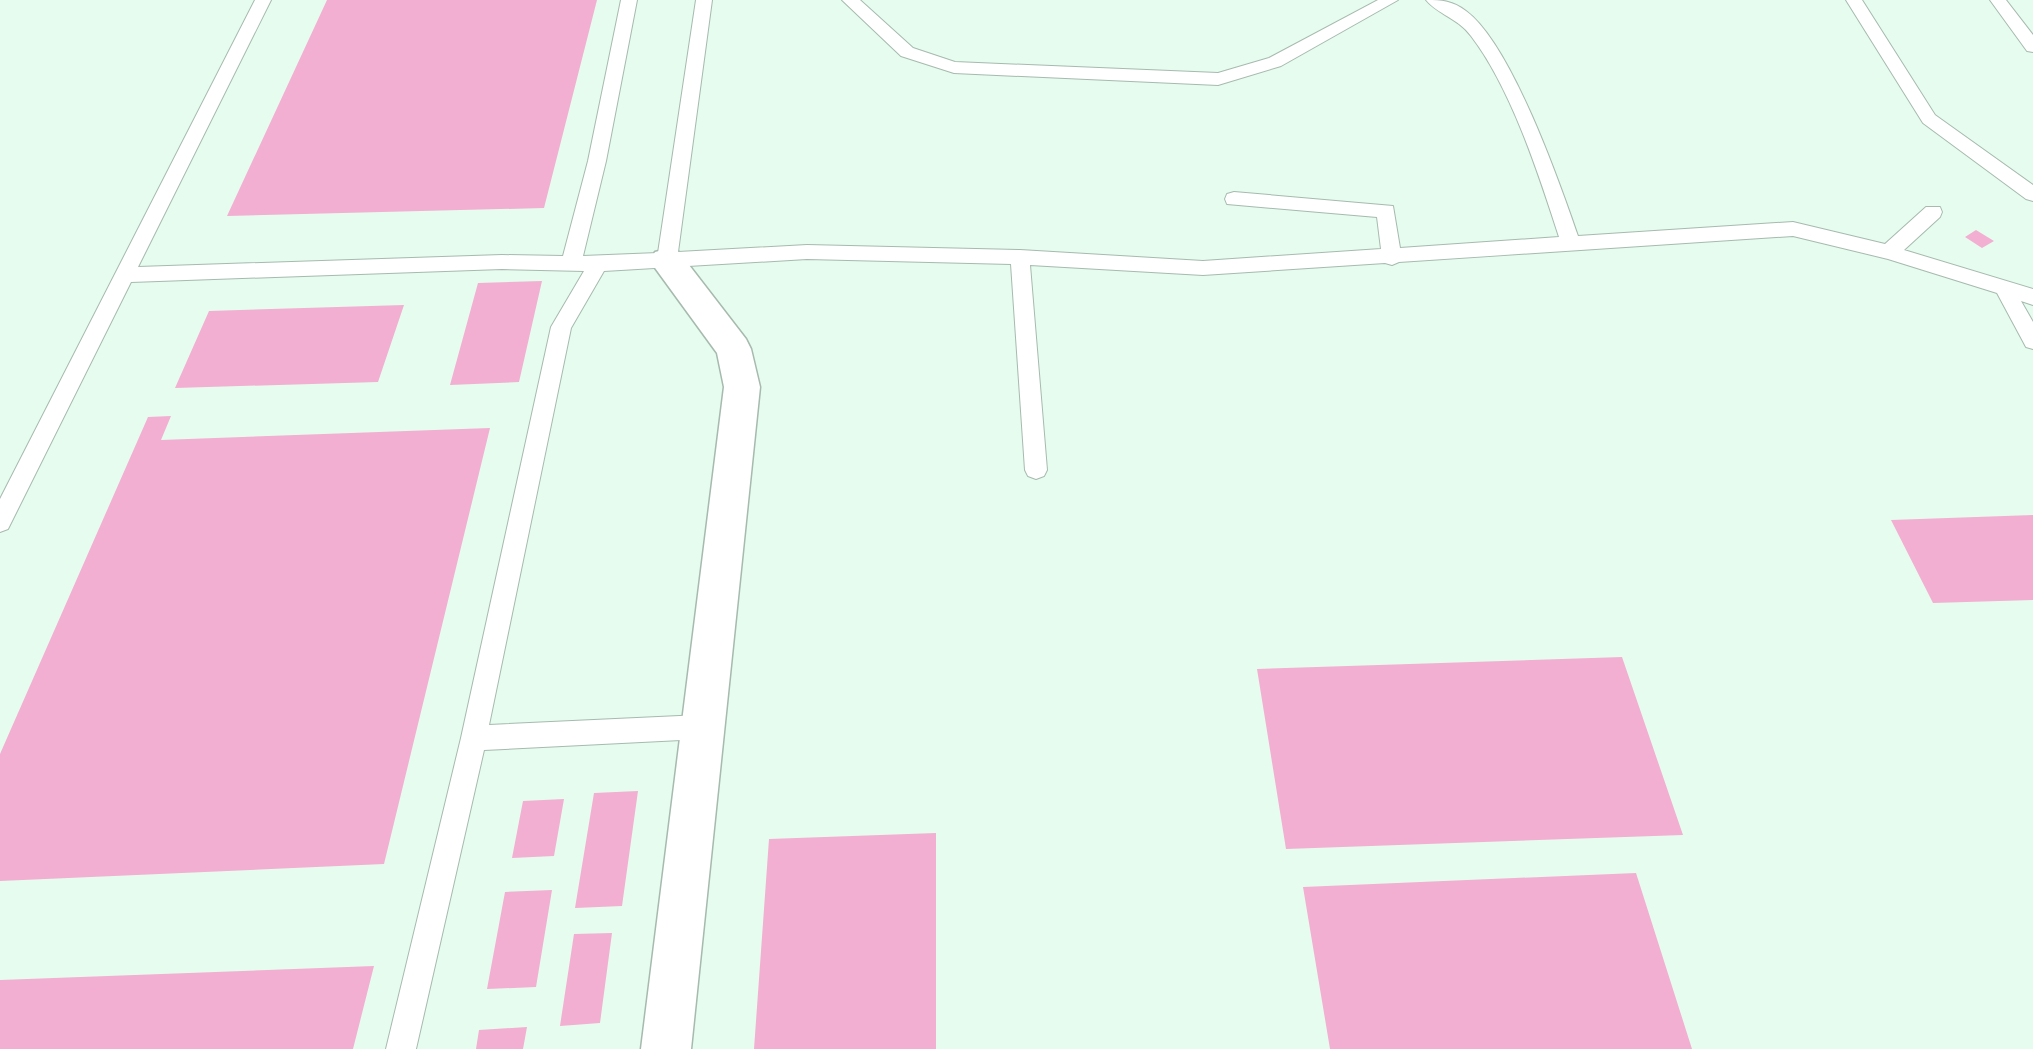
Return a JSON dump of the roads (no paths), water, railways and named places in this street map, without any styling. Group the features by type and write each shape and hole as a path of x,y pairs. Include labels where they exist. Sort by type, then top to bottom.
{"street":[{"path":"666,1049 742,387 734,349 667,261"}],"lane":[{"path":"0,522 262,0"},
{"path":"571,264 597,161 629,0"},
{"path":"667,261 704,0"},
{"path":"850,0 906,52 954,67 1218,79 1275,62 1390,0"},
{"path":"1434,0 1463,17 1493,54 1556,199 1571,244"},
{"path":"1854,0 1929,119 2033,194"},
{"path":"1998,0 2033,47"},
{"path":"1234,199 1386,211 1392,258"},
{"path":"1889,252 1933,212"},
{"path":"124,275 502,262 598,264 807,251 1020,257 1203,268 1392,258 1793,229 1889,252 2033,297"},
{"path":"1020,257 1036,471"},
{"path":"401,1049 474,738 561,327 598,264"},
{"path":"2005,289 2033,341"},
{"path":"474,738 701,727"}]}
